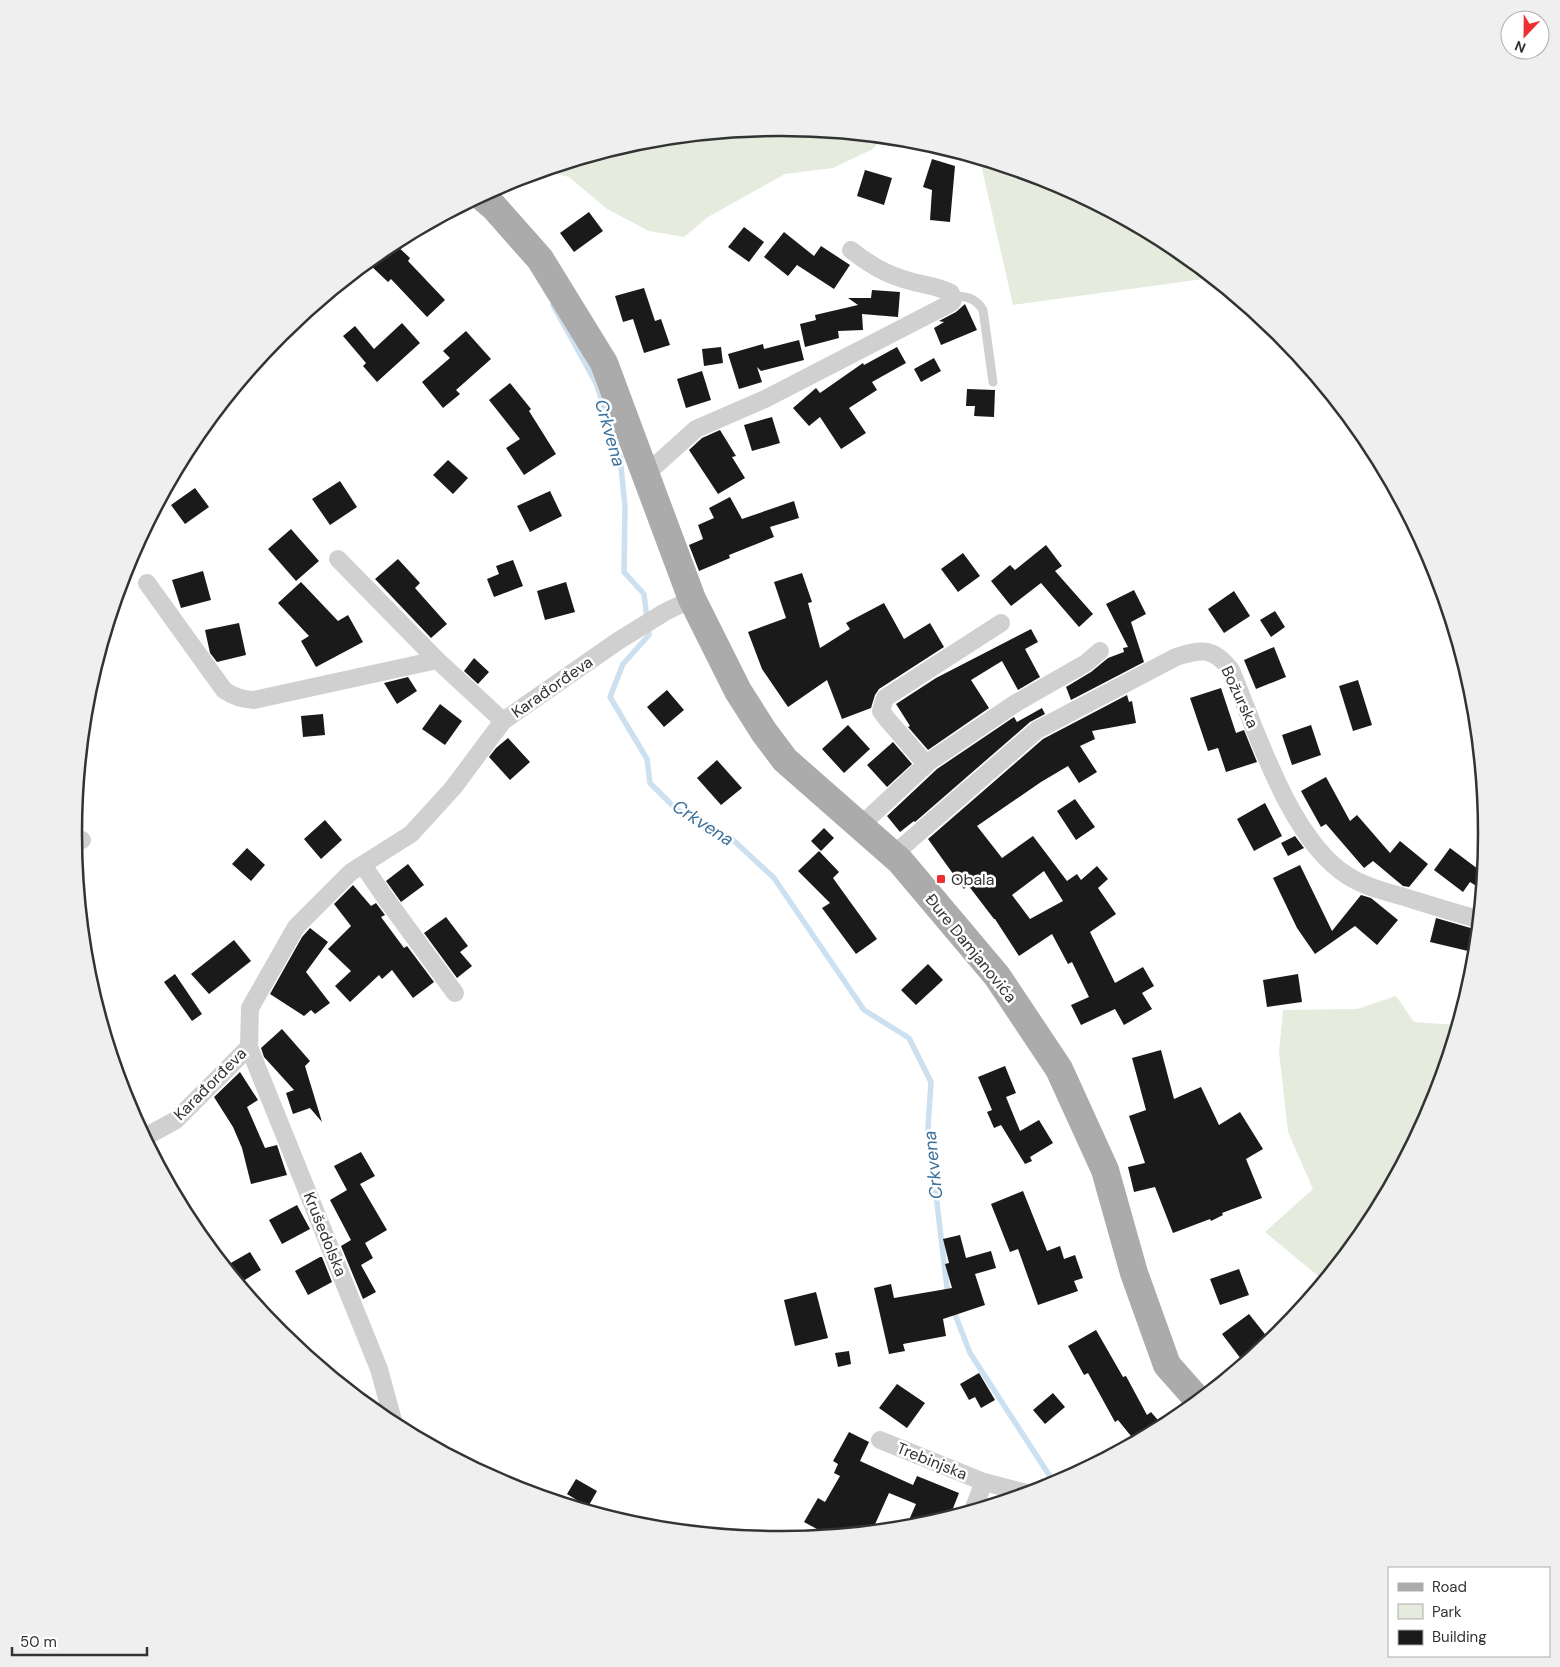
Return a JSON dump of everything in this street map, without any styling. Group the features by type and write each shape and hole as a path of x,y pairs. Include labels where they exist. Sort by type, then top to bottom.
{"main road":[{"path":"487,201 540,259 604,363 692,599"},
{"name":"Đure Damjanovića","path":"692,599 738,691 764,732 786,760 900,862 997,976 1059,1069 1104,1170 1134,1273 1167,1365 1194,1395"}],"street":[{"path":"646,474 696,429 765,399 951,303 953,296 945,290 903,280 883,272 851,250"},
{"path":"338,559 436,660 503,721"},
{"path":"147,583 224,690 242,699 254,700 436,660"},
{"name":"Karađorđeva","path":"151,1134 176,1120 249,1047 250,1008 296,927 351,872 411,834 453,788 503,721 618,641 665,612 692,599"},
{"path":"926,764 881,711 885,698 1001,623"},
{"path":"860,826 926,764 1016,702 1086,663 1100,651"},
{"name":"Božurska","path":"893,856 1037,730 1176,658 1198,651 1207,651 1223,660 1231,670 1280,789 1315,846 1334,866 1349,877 1372,887 1473,917"},
{"path":"363,864 455,993"},
{"name":"Krušedolska","path":"249,1047 379,1369 391,1412"},
{"name":"Trebinjska","path":"880,1440 984,1482 1015,1490"},
{"name":"Trebinjska","path":"976,1502 984,1482"}],"lane":[{"path":"953,296 969,297 976,301 983,310 993,382"}],"green space":[{"path":"734,137 826,137 878,143 873,149 833,168 785,174 708,217 684,237 649,231 607,209 569,177 555,174 644,149"},
{"path":"981,166 1047,189 1088,208 1129,229 1204,279 1013,305"},
{"path":"1396,996 1414,1022 1451,1025 1440,1058 1406,1142 1360,1221 1318,1276 1265,1232 1313,1189 1288,1132 1279,1052 1283,1010 1357,1009"}],"building":[{"path":"932,159 955,166 950,222 930,220 932,190 923,187"},
{"path":"865,170 892,178 884,205 857,196"},
{"path":"589,212 603,231 574,252 560,233"},
{"path":"744,227 764,242 749,262 728,247"},
{"path":"784,232 814,256 821,246 850,265 834,289 797,265 788,276 764,257"},
{"path":"400,249 410,258 408,261 445,300 427,317 391,279 388,282 373,268"},
{"path":"644,288 655,321 661,319 670,345 644,353 633,319 623,322 615,296"},
{"path":"872,290 900,292 898,317 862,314 863,330 838,331 839,338 805,347 800,324 816,320 815,315 858,305 848,298 871,298"},
{"path":"965,304 977,330 941,345 934,328 944,322 939,321 956,312"},
{"path":"402,323 420,343 377,382 363,366 366,363 343,336 355,326 374,349"},
{"path":"466,331 491,359 456,390 460,394 443,408 422,382 450,358 443,351"},
{"path":"799,340 804,360 761,371 757,367 762,382 739,389 728,354 763,344 764,349"},
{"path":"721,347 723,363 704,366 702,349"},
{"path":"897,347 906,363 872,382 877,390 849,408 866,433 841,449 820,417 809,426 793,408 816,388 820,393 863,363 864,365"},
{"path":"934,358 941,371 921,382 914,369"},
{"path":"702,371 711,400 686,408 677,379"},
{"path":"510,383 531,409 529,411 556,454 524,475 506,448 520,439 489,400"},
{"path":"967,389 995,390 994,417 974,416 975,406 966,406"},
{"path":"772,417 780,443 752,451 744,425"},
{"path":"720,430 736,456 732,457 745,478 718,494 689,450 702,438"},
{"path":"448,460 468,478 453,494 433,475"},
{"path":"340,481 357,507 330,525 312,499"},
{"path":"195,488 209,507 185,524 171,505"},
{"path":"550,491 562,516 530,532 517,506"},
{"path":"730,497 742,519 794,501 799,518 770,527 774,537 729,555 730,558 699,571 689,545 703,539 698,525 714,518 709,508"},
{"path":"291,529 319,561 296,581 268,549"},
{"path":"1046,545 1062,566 1055,571 1093,614 1079,627 1041,583 1011,606 991,581 1010,565 1015,570"},
{"path":"963,553 980,576 958,592 941,569"},
{"path":"398,559 420,583 415,588 447,624 431,638 375,579"},
{"path":"513,560 523,586 494,597 487,579 499,574 496,566"},
{"path":"203,571 211,600 181,608 172,580"},
{"path":"802,573 812,602 808,603 820,648 850,629 846,623 884,603 904,639 930,623 944,647 879,689 871,708 842,719 827,680 788,707 762,669 748,632 786,618 774,582"},
{"path":"301,582 338,621 348,615 363,642 316,667 301,641 309,636 278,603"},
{"path":"566,582 575,612 545,620 537,591"},
{"path":"1134,590 1146,614 1131,622 1144,662 1071,700 1066,687 1091,672 1108,658 1124,652 1123,648 1128,647 1106,604"},
{"path":"1234,591 1250,616 1224,633 1208,609"},
{"path":"1275,611 1285,627 1271,637 1260,620"},
{"path":"239,623 246,655 217,662 210,653 205,630"},
{"path":"1031,629 1038,642 1025,649 1040,677 1018,690 1002,661 971,680 989,708 928,750 908,727 910,726 896,704 936,678"},
{"path":"1274,647 1286,677 1256,689 1244,660"},
{"path":"474,658 489,672 478,684 464,671"},
{"path":"408,677 417,691 397,704 384,683"},
{"path":"1358,680 1372,725 1353,731 1339,686"},
{"path":"1221,688 1236,733 1244,730 1257,762 1226,772 1218,748 1208,751 1190,698"},
{"path":"667,690 684,710 664,727 647,707"},
{"path":"1127,695 1129,702 1132,701 1136,723 1092,731 1095,739 1080,746 1097,772 1079,783 1068,766 1041,782 977,826 1002,858 1033,836 1067,881 1077,874 1081,880 1097,866 1108,879 1098,888 1116,914 1090,932 1115,983 1143,967 1154,986 1142,993 1152,1009 1124,1025 1115,1009 1081,1025 1071,1005 1089,997 1072,962 1068,964 1052,934 1019,956 995,919 968,885 964,889 928,839 1043,739","holes":["1044,871 1063,901 1030,919 1012,895"]},
{"path":"440,704 462,721 445,745 422,729"},
{"path":"1042,708 1045,714 1030,722 915,822 900,832 887,816 937,769 1014,717 1017,722"},
{"path":"323,714 325,735 303,737 301,716"},
{"path":"848,725 870,749 844,773 822,749"},
{"path":"1311,725 1321,755 1292,765 1282,735"},
{"path":"508,738 530,762 510,780 489,757"},
{"path":"893,742 912,764 887,787 867,765"},
{"path":"717,760 742,788 721,805 697,778"},
{"path":"1326,777 1350,821 1357,815 1390,853 1400,841 1428,864 1409,887 1403,886 1373,861 1364,868 1326,824 1321,827 1301,791"},
{"path":"1075,799 1095,827 1076,840 1057,811"},
{"path":"1265,803 1282,836 1254,851 1237,819"},
{"path":"325,820 342,840 321,859 304,839"},
{"path":"824,828 834,838 821,851 811,841"},
{"path":"1295,836 1304,848 1288,856 1281,843"},
{"path":"247,848 265,865 251,881 232,864"},
{"path":"1450,848 1476,868 1475,885 1470,882 1463,892 1434,870"},
{"path":"819,851 839,872 833,878 877,939 856,954 822,908 830,903 798,871"},
{"path":"408,864 424,885 401,902 386,881"},
{"path":"1300,865 1332,931 1361,895 1371,898 1398,920 1377,945 1355,926 1315,954 1297,928 1273,878"},
{"path":"353,885 371,906 376,903 385,915 381,917 404,948 407,946 434,982 413,998 392,970 382,979 379,975 350,1002 335,986 351,971 328,949 351,926 334,904"},
{"path":"446,917 468,946 460,952 472,966 457,978 424,933"},
{"path":"1436,918 1471,928 1467,951 1430,942"},
{"path":"310,928 328,942 306,972 330,1003 315,1014 311,1010 304,1016 270,994 302,937"},
{"path":"234,940 251,961 209,994 191,974"},
{"path":"928,964 943,980 916,1005 901,990"},
{"path":"175,974 202,1014 192,1021 164,982"},
{"path":"1298,974 1302,1002 1267,1007 1263,980"},
{"path":"282,1029 310,1061 305,1066 322,1122 310,1108 293,1114 286,1093 294,1090 264,1057 261,1048"},
{"path":"1161,1050 1174,1099 1201,1087 1219,1125 1240,1112 1263,1149 1246,1159 1262,1198 1222,1213 1223,1215 1211,1221 1210,1219 1173,1233 1155,1187 1134,1192 1128,1167 1145,1163 1129,1116 1146,1110 1132,1058"},
{"path":"1005,1066 1016,1093 1006,1097 1020,1131 1039,1120 1053,1143 1030,1157 1032,1161 1025,1164 1001,1125 994,1128 987,1112 992,1110 978,1077"},
{"path":"240,1072 258,1100 247,1107 265,1148 277,1145 287,1175 251,1184 242,1148 233,1127 214,1097"},
{"path":"361,1152 375,1176 360,1184 387,1230 365,1243 373,1258 361,1265 376,1292 363,1299 341,1246 351,1240 330,1200 347,1190 334,1166"},
{"path":"1023,1191 1047,1251 1060,1246 1064,1259 1075,1255 1083,1278 1074,1281 1078,1291 1038,1305 1018,1249 1010,1252 991,1204"},
{"path":"297,1205 310,1229 282,1244 269,1220"},
{"path":"960,1235 966,1258 991,1251 996,1268 975,1274 985,1305 943,1319 946,1336 903,1344 905,1351 889,1354 874,1288 891,1284 894,1298 952,1288 945,1264 949,1263 943,1239"},
{"path":"250,1252 261,1270 245,1280 231,1263"},
{"path":"322,1257 332,1282 308,1295 295,1271"},
{"path":"1239,1269 1249,1295 1220,1305 1210,1279"},
{"path":"816,1292 828,1338 795,1346 784,1300"},
{"path":"1249,1314 1265,1334 1240,1358 1222,1334"},
{"path":"1096,1330 1123,1377 1126,1376 1147,1415 1151,1412 1158,1420 1131,1436 1118,1420 1115,1422 1088,1373 1084,1375 1068,1346"},
{"path":"849,1351 851,1364 838,1367 835,1353"},
{"path":"979,1373 995,1400 981,1408 975,1397 969,1400 960,1384"},
{"path":"897,1384 925,1403 907,1428 879,1408"},
{"path":"1053,1393 1065,1407 1045,1424 1033,1410"},
{"path":"849,1432 869,1442 860,1461 913,1485 917,1476 959,1493 953,1509 909,1519 916,1504 889,1493 875,1524 819,1530 804,1522 818,1498 825,1502 840,1476 834,1473 838,1464 833,1461"},
{"path":"576,1479 597,1491 590,1504 578,1500 567,1494"}],"waterway":[{"name":"Crkvena","path":"553,305 596,383 620,457 625,507 624,572 644,594 649,635 623,664 610,697 647,759 650,783 676,809 731,838 774,878 864,1010 909,1038 931,1082 928,1128 948,1296"},
{"name":"Crkvena","path":"953,1309 970,1353 1050,1477"}],"place":[{"name":"Obala","path":"941,879"}]}
